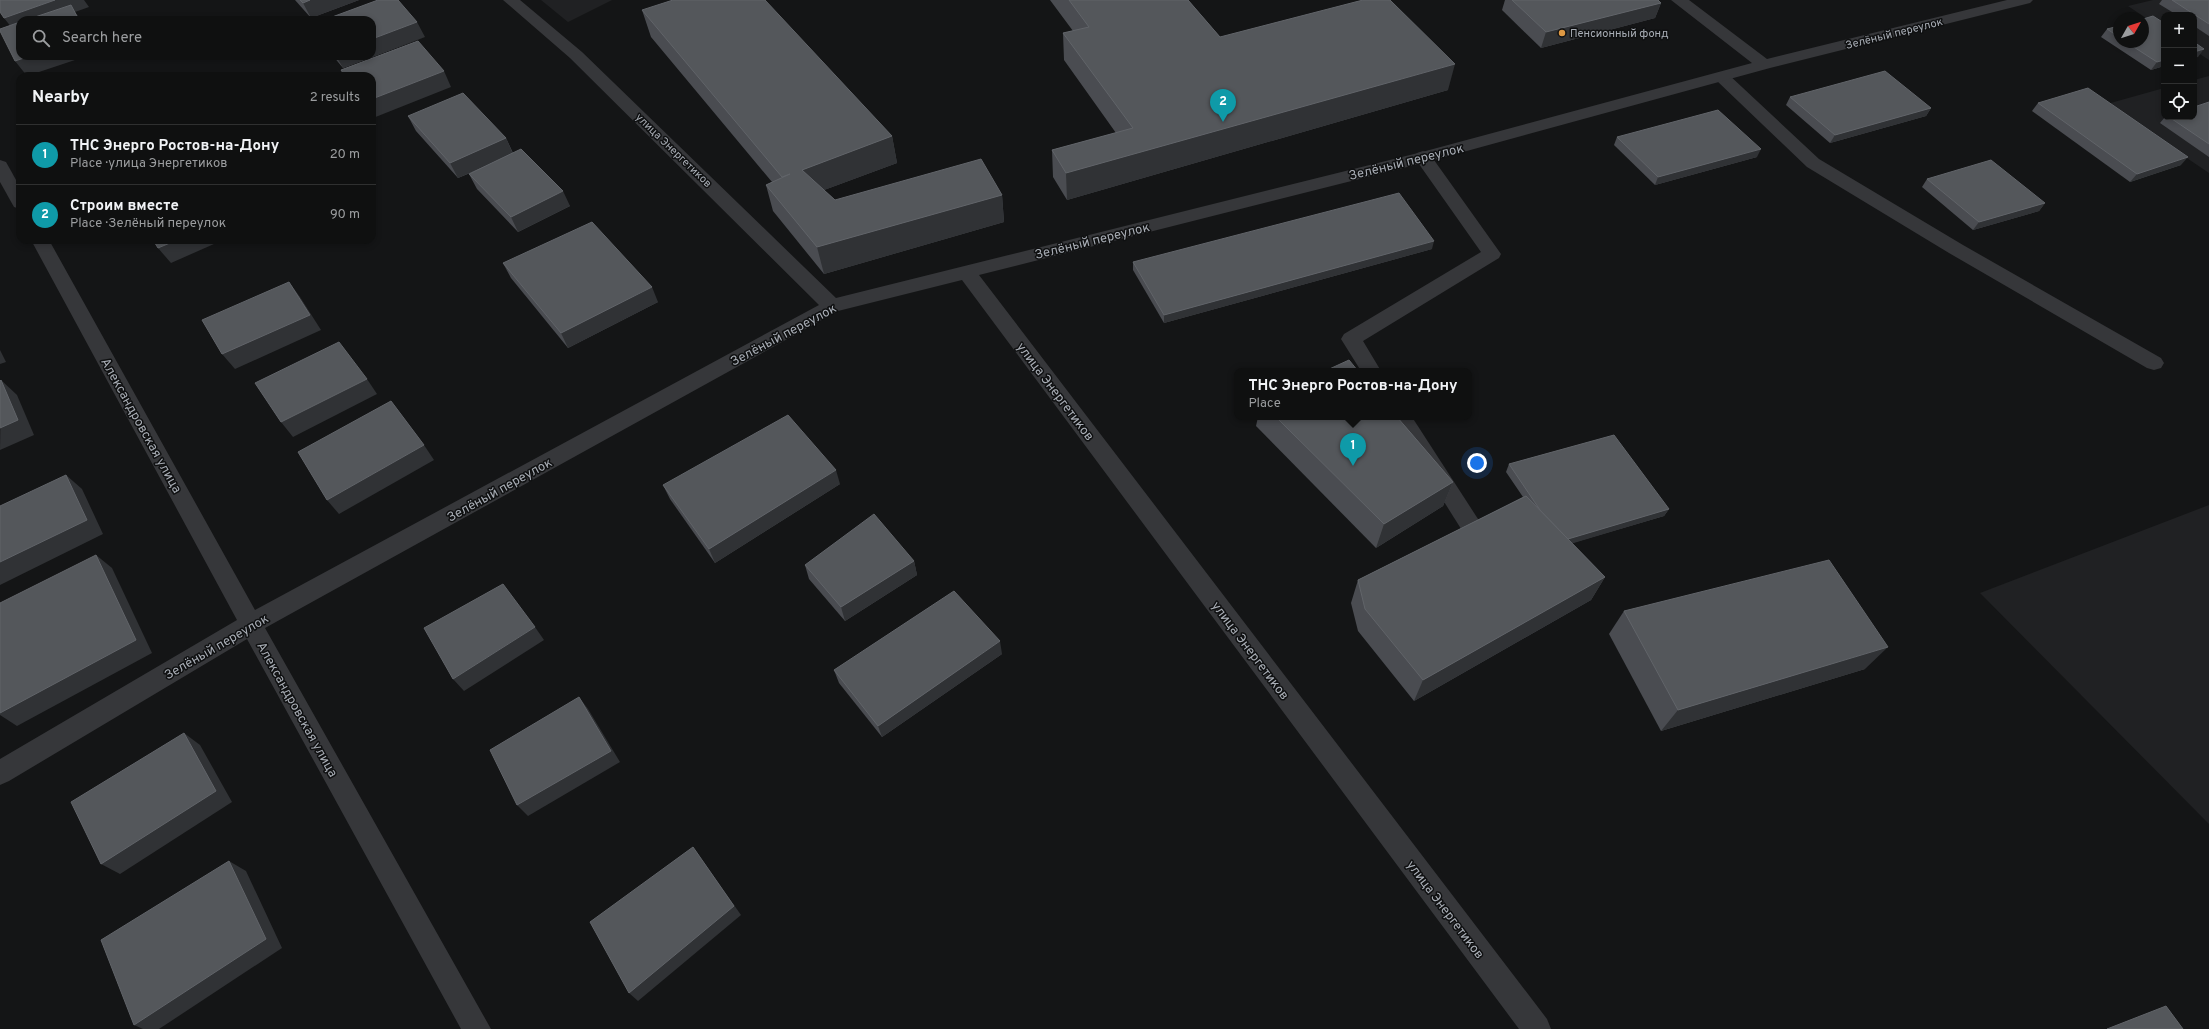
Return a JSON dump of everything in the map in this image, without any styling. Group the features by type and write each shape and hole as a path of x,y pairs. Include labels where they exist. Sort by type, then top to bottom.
{"street":[{"name":"улица Энергетиков","path":"511,0 576,55 832,306"},
{"path":"1679,0 1764,65"},
{"name":"Зелёный переулок","path":"0,773 251,624 832,306 1423,157 1764,65 2025,0"},
{"path":"1722,77 1813,163 1956,249 2154,363"},
{"path":"1369,368 1351,339 1492,254 1423,157"},
{"path":"0,166 16,196"},
{"name":"Александровская улица","path":"42,244 251,624 477,1029"},
{"name":"улица Энергетиков","path":"966,271 1537,1029"},
{"path":"1403,420 1482,542"}],"shaded area":[{"path":"541,0 612,0 568,22"},
{"path":"2153,0 2209,0 2209,60 2197,52 2197,12 2161,12 2161,28 2149,20 2149,12 2137,12 2128,6"},
{"path":"2209,76 2209,173 2107,104 2161,89 2161,120 2197,120 2197,79"},
{"path":"2209,505 2209,824 1980,593"}],"building":[{"path":"0,0 55,0 4,18 0,12"},
{"path":"300,0 310,0 303,3"},
{"path":"378,0 398,0 417,22 376,37 376,16 335,16"},
{"path":"673,0 765,0 892,136 802,170 835,200 981,159 1002,195 817,247 766,185 790,174 782,177 642,10"},
{"path":"1069,0 1188,0 1220,37 1363,0 1390,0 1455,64 1066,173 1052,150 1133,128 1063,33 1089,27"},
{"path":"1512,0 1658,0 1661,3 1546,32"},
{"path":"2172,0 2209,0 2209,24 2197,16 2197,12 2190,12"},
{"path":"71,5 77,16 38,16"},
{"path":"2153,16 2161,21 2161,61 2157,62 2135,48 2149,48 2149,17"},
{"path":"16,23 16,60 18,60 15,61 0,29"},
{"path":"2113,28 2113,33 2107,29"},
{"path":"418,41 444,71 376,97 376,72 342,72 341,70 368,60 376,60 376,57"},
{"path":"2197,44 2204,49 2197,51"},
{"path":"1885,71 1931,108 1835,135 1790,97"},
{"path":"2088,88 2188,157 2137,174 2038,103"},
{"path":"463,93 506,138 450,163 408,116"},
{"path":"2209,102 2209,144 2173,120 2197,120 2197,106"},
{"path":"1718,110 1761,149 1658,177 1617,137"},
{"path":"521,149 563,191 511,217 469,174"},
{"path":"1991,160 2045,203 1979,222 1927,179"},
{"path":"1399,193 1434,241 1164,315 1133,262"},
{"path":"592,222 652,287 561,333 503,263"},
{"path":"156,244 168,244 158,248"},
{"path":"289,282 310,315 222,354 202,320"},
{"path":"339,342 367,379 281,422 255,383"},
{"path":"1349,360 1356,368 1332,368"},
{"path":"1,380 18,420 0,428 0,381"},
{"path":"391,401 424,445 327,500 298,452"},
{"path":"788,415 836,470 709,549 663,485"},
{"path":"1279,420 1400,420 1453,482 1384,524"},
{"path":"1614,435 1669,509 1568,539 1540,510 1509,464"},
{"path":"66,475 87,520 0,562 0,506"},
{"path":"1526,496 1605,577 1423,680 1365,609 1358,580"},
{"path":"874,514 914,561 841,607 805,565"},
{"path":"96,555 136,640 0,713 0,603"},
{"path":"1829,560 1888,647 1678,710 1624,611"},
{"path":"503,584 535,627 453,679 424,628"},
{"path":"954,591 1000,641 878,726 834,670"},
{"path":"579,697 611,751 517,805 490,750"},
{"path":"184,733 216,791 101,864 71,802"},
{"path":"693,847 734,906 629,993 590,922"},
{"path":"229,861 266,939 134,1025 101,940"},
{"path":"2166,1006 2183,1029 2107,1029"}],"place":[{"name":"Пенсионный фонд","path":"1562,33"},
{"name":"Строим вместе","path":"1223,122"},
{"name":"ТНС Энерго Ростов-на-Дону","path":"1353,466"}]}
